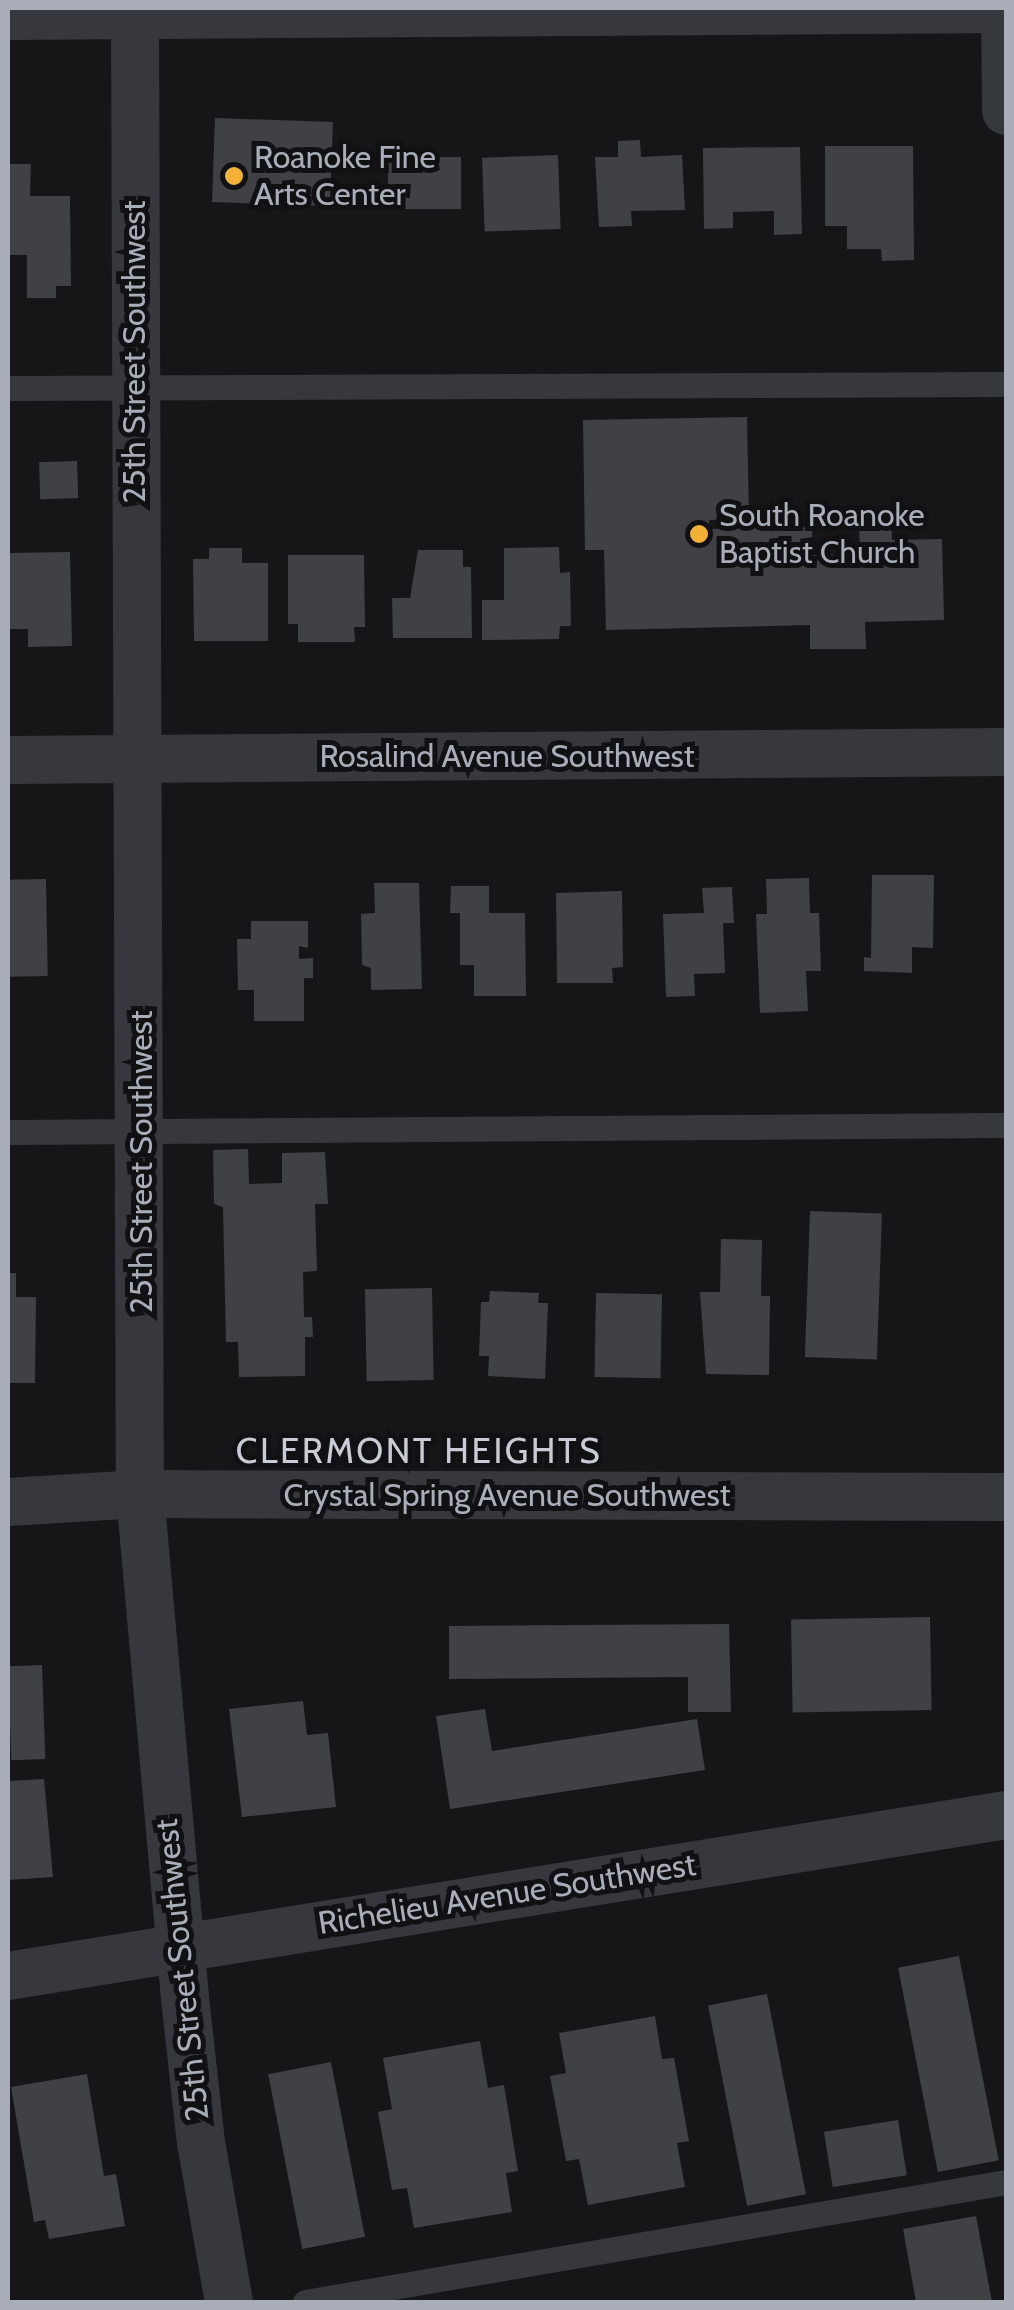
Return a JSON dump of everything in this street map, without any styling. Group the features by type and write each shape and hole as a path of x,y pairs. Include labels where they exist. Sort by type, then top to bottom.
{"street":[{"path":"8,16 1006,9 1006,111"},
{"name":"25th Street Southwest","path":"135,15 134,388 142,1132 140,1494 200,2142 229,2302"},
{"name":"Rosalind Avenue Southwest","path":"8,760 1006,752"},
{"name":"Crystal Spring Avenue Southwest","path":"8,1502 140,1494 1006,1497"},
{"name":"Richelieu Avenue Southwest","path":"8,1976 179,1945 1006,1815"}],"lane":[{"path":"8,388 1006,384"},
{"path":"8,1132 1006,1125"},
{"path":"305,2302 1006,2182"}],"building":[{"path":"215,118 333,122 330,206 212,202"},
{"path":"640,140 641,157 682,155 685,210 631,211 632,226 599,227 595,157 618,157 618,141"},
{"path":"825,146 913,146 914,260 882,261 881,249 847,249 847,226 825,226"},
{"path":"800,147 802,234 774,235 774,211 733,212 733,228 704,229 703,148"},
{"path":"558,155 561,229 485,232 482,158"},
{"path":"388,157 461,157 461,209 388,209"},
{"path":"8,164 31,164 30,196 70,196 71,286 56,286 56,298 27,298 27,255 8,255"},
{"name":"South Roanoke Baptist Church","path":"747,417 749,519 709,520 709,529 812,527 813,555 860,554 859,514 891,513 892,540 942,539 944,620 865,622 866,649 810,649 810,625 606,630 604,550 585,550 583,420"},
{"path":"77,461 78,498 40,499 39,462"},
{"path":"559,547 560,573 570,572 571,626 560,626 559,639 482,640 482,600 504,600 504,548"},
{"path":"209,548 242,548 242,563 268,563 268,641 194,641 193,559 209,559"},
{"path":"418,550 463,550 463,567 471,567 472,638 393,638 392,598 410,598"},
{"path":"70,552 72,646 28,647 28,629 8,629 8,553"},
{"path":"288,555 364,555 365,627 354,627 355,642 298,642 298,624 288,624"},
{"path":"872,875 934,875 933,948 912,947 912,973 864,971 864,957 871,958"},
{"path":"809,878 810,913 819,913 821,971 806,971 808,1011 760,1013 756,914 767,914 766,879"},
{"path":"46,879 48,976 10,977 8,880"},
{"path":"374,883 419,883 422,989 371,990 371,968 362,965 361,914 375,913"},
{"path":"451,886 489,886 489,913 525,913 526,996 474,996 474,965 460,965 460,913 450,913"},
{"path":"732,887 734,923 723,923 725,973 694,974 695,996 666,997 663,914 704,913 702,888"},
{"path":"622,891 623,967 612,968 613,983 557,983 556,893"},
{"path":"251,921 308,921 308,948 299,946 299,959 313,958 313,978 304,978 304,1021 254,1021 254,990 238,990 237,939 251,939"},
{"path":"248,1149 249,1184 282,1183 282,1153 325,1152 328,1204 315,1204 317,1271 303,1272 304,1317 312,1317 313,1337 305,1337 305,1376 239,1377 238,1342 226,1342 223,1207 214,1204 213,1150"},
{"path":"810,1211 882,1214 877,1359 805,1357"},
{"path":"721,1239 762,1240 761,1296 770,1296 769,1375 706,1374 700,1292 720,1292"},
{"path":"8,1273 16,1273 16,1297 36,1297 35,1383 8,1383"},
{"path":"432,1288 434,1380 367,1381 365,1289"},
{"path":"490,1291 539,1293 538,1303 548,1303 545,1379 488,1376 489,1356 479,1356 481,1302 489,1302"},
{"path":"596,1293 662,1294 661,1378 595,1377"},
{"path":"930,1617 932,1710 793,1712 791,1619"},
{"path":"729,1624 731,1712 688,1712 688,1677 449,1679 449,1626"},
{"path":"42,1665 45,1759 11,1760 8,1666"},
{"path":"303,1701 307,1735 328,1733 336,1807 242,1817 229,1709"},
{"path":"485,1709 492,1751 697,1719 705,1770 450,1809 436,1716"},
{"path":"44,1779 53,1877 8,1880 8,1781"},
{"path":"959,1956 999,2160 938,2172 898,1968"},
{"path":"767,1994 806,2194 747,2206 708,2005"},
{"path":"655,2016 662,2059 674,2058 689,2141 677,2143 685,2187 588,2205 579,2159 566,2161 550,2076 566,2073 559,2033"},
{"path":"480,2041 488,2088 504,2085 518,2171 506,2173 512,2212 414,2228 407,2188 392,2190 378,2112 392,2109 383,2058"},
{"path":"331,2062 365,2237 302,2249 268,2074"},
{"path":"87,2074 104,2176 116,2174 125,2226 49,2239 45,2220 34,2222 11,2087"},
{"path":"898,2120 907,2175 833,2187 824,2132"},
{"path":"976,2216 992,2302 916,2302 903,2229"}],"place":[{"name":"Roanoke Fine Arts Center","path":"234,176"},
{"name":"South Roanoke Baptist Church","path":"699,534"}],"district":[{"name":"CLERMONT HEIGHTS","path":"419,1451"}]}
